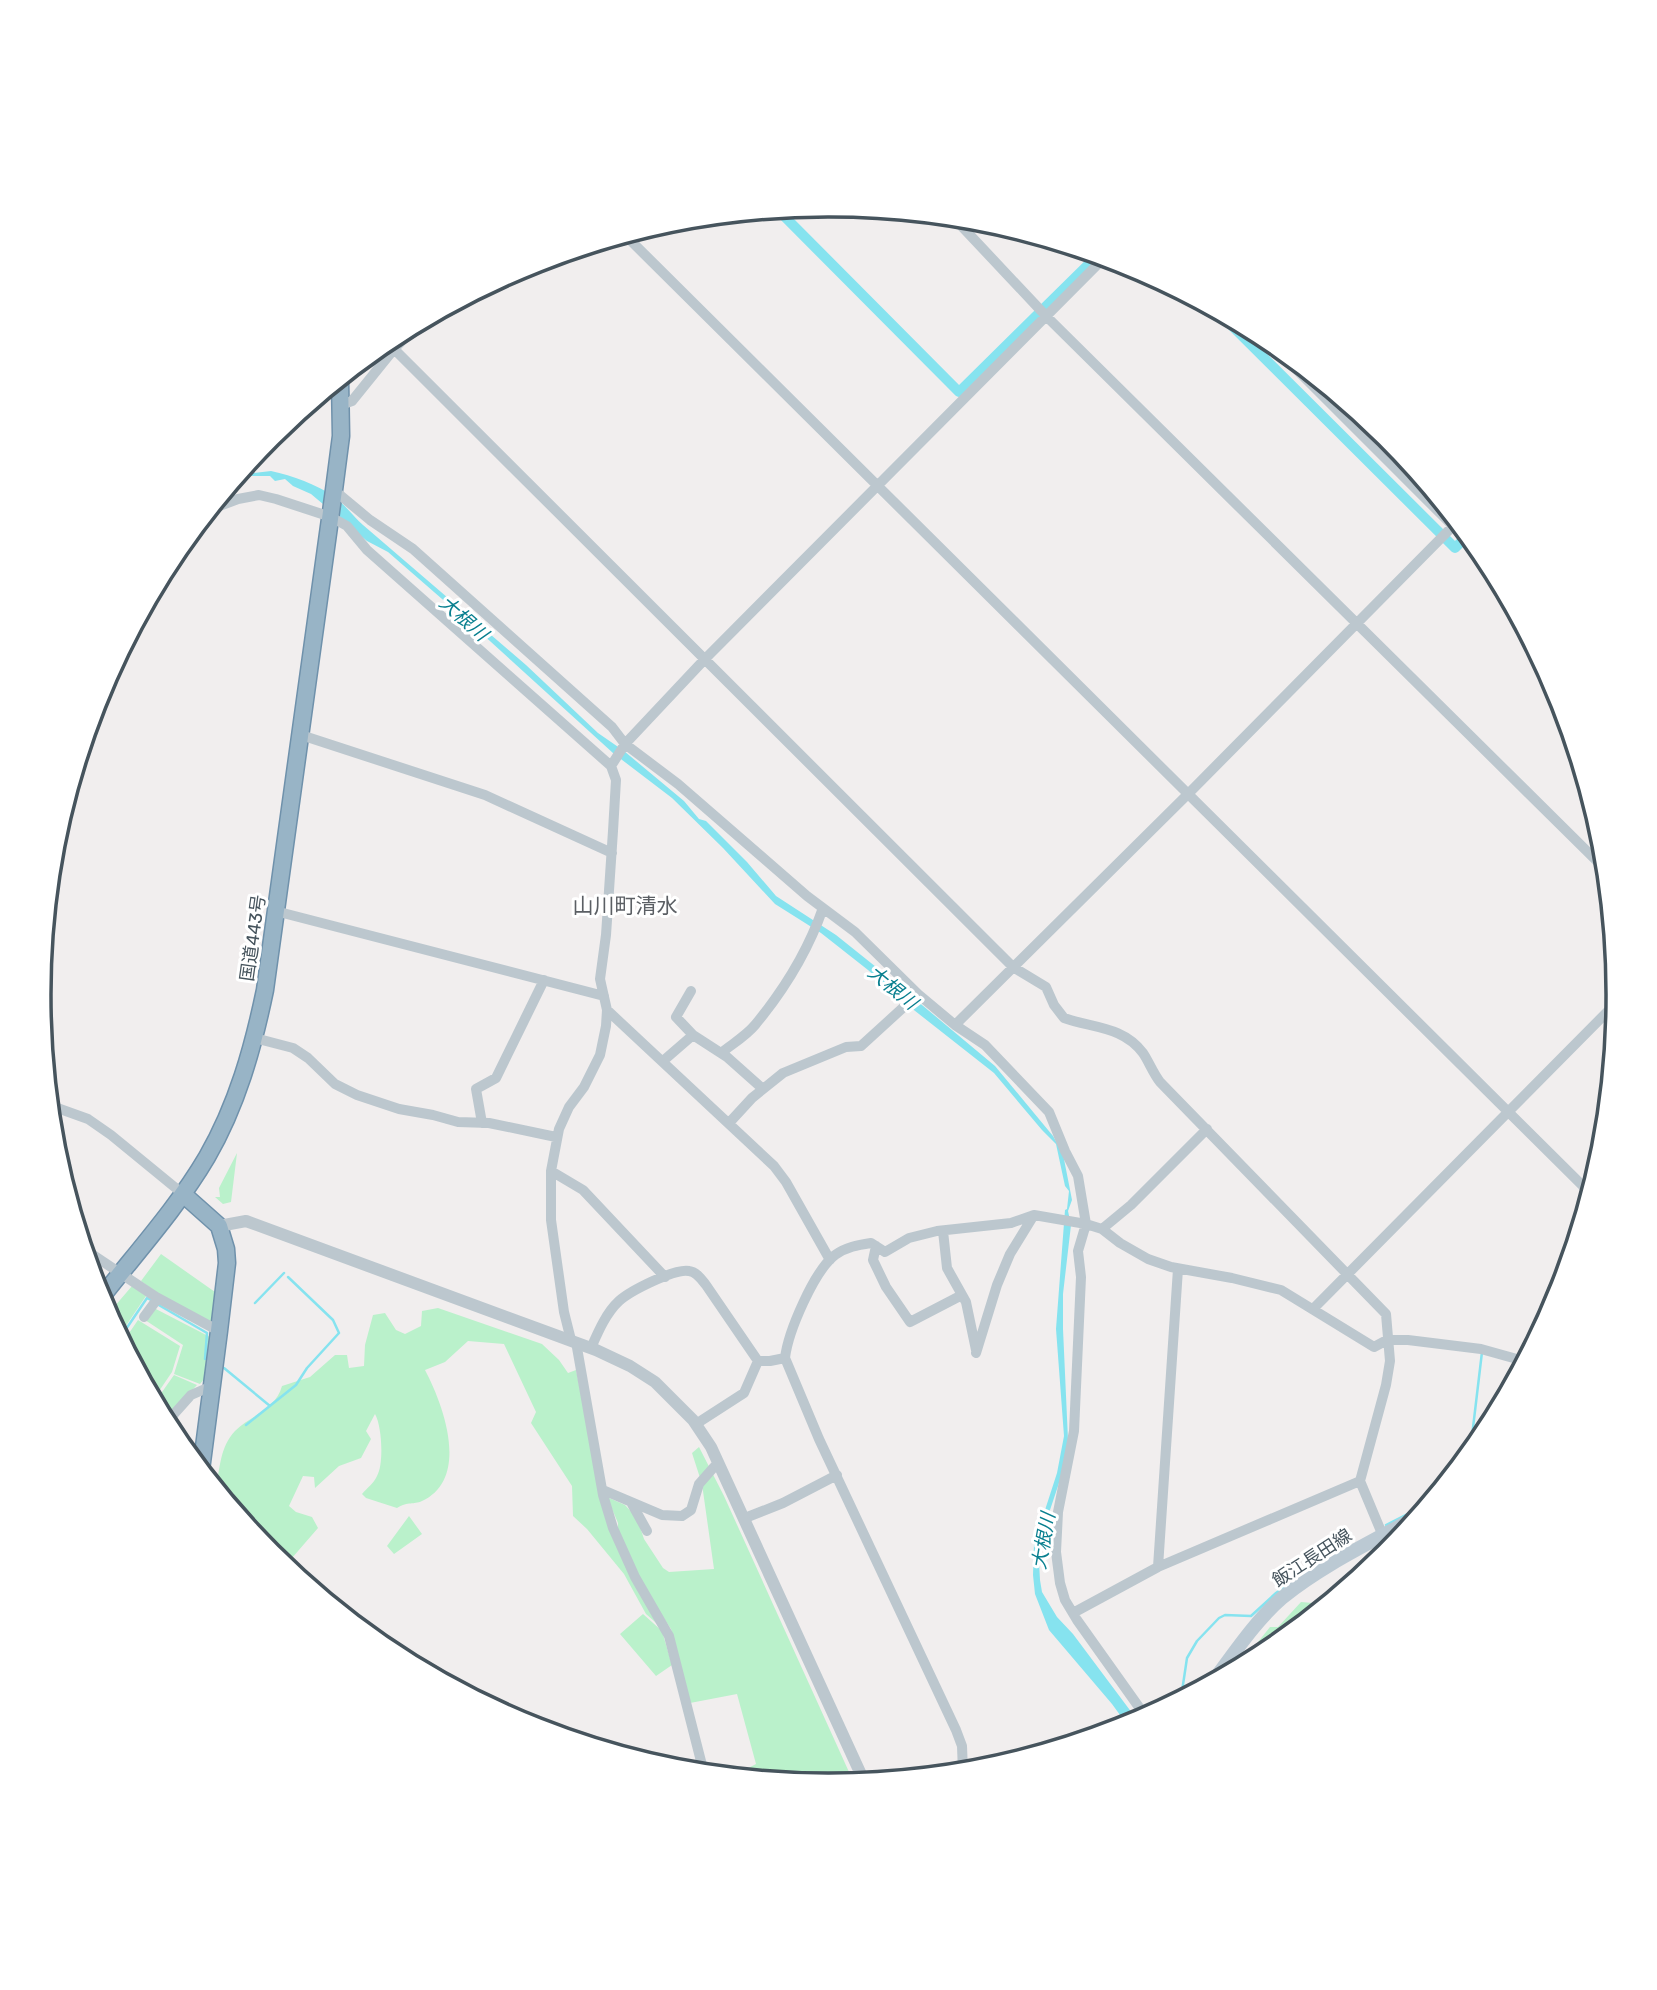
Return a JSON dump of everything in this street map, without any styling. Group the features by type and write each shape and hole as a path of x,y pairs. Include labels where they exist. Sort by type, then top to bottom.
{"highway":[{"name":"国道443号","path":"108,1288 183,1194 208,1156 244,1076 255,1038 265,990 331,517 341,436 340,390"},
{"path":"183,1194 219,1226 226,1249 227,1263 203,1456"}],"main road":[{"name":"飯江長田線","path":"1228,1663 1283,1597 1333,1563 1392,1531"}],"street":[{"path":"965,230 1046,316 1594,858"},
{"path":"633,243 1582,1185"},
{"path":"611,765 624,744 704,660 1096,266"},
{"path":"394,349 1013,967 1046,987 1063,1018 1112,1030 1128,1037 1144,1054 1160,1082 1386,1314 1390,1361 1360,1481 1382,1536"},
{"path":"341,405 352,401 393,350"},
{"path":"1326,398 1417,487"},
{"path":"334,490 370,520 413,549 612,727 624,744 678,784 823,908 856,932 917,995 985,1045 1049,1112 1078,1176 1086,1224 1078,1251 1081,1278 1074,1431 1058,1512 1056,1552 1060,1583 1065,1600 1073,1613 1140,1708"},
{"path":"226,503 259,495 331,517 347,526 367,550 611,765 616,780 606,935 600,979 607,1010 600,1055 584,1087 569,1107 556,1137 551,1171 551,1220 564,1312 574,1341 603,1490 614,1528 635,1577 669,1636 701,1762"},
{"path":"955,1025 1451,528"},
{"path":"301,735 485,795 612,853"},
{"path":"721,1053 753,1027 781,994 804,952 823,908"},
{"path":"283,913 604,996"},
{"path":"482,1123 476,1089 496,1078 544,980"},
{"path":"691,991 676,1017 693,1035 721,1053 763,1089"},
{"path":"729,1123 783,1073 846,1047 861,1046 917,995"},
{"path":"607,1010 774,1166 786,1182 830,1260"},
{"path":"1314,1308 1606,1013"},
{"path":"663,1061 693,1035"},
{"path":"255,1038 293,1048 308,1058 335,1084 357,1095 399,1109 458,1122 482,1123 556,1137"},
{"path":"59,1109 88,1119 183,1194"},
{"path":"1102,1229 1131,1205 1207,1129"},
{"path":"551,1171 583,1190 665,1277"},
{"path":"943,1231 947,1268 966,1302 976,1353 997,1285 1010,1254 1034,1215"},
{"path":"962,1761 962,1746 956,1730 785,1358 800,1310 816,1278 830,1260 849,1247 871,1243 885,1252 909,1238 1010,1223 1034,1215 1102,1229 1148,1259 1178,1269 1281,1290 1374,1347 1387,1340 1408,1340 1481,1349 1516,1359"},
{"path":"219,1226 246,1221 574,1341 630,1366 655,1382 696,1424 711,1447 859,1772"},
{"path":"876,1246 873,1260 886,1287 910,1322 962,1295"},
{"path":"96,1257 158,1298 219,1331"},
{"path":"1158,1567 1178,1269"},
{"path":"591,1348 618,1302 636,1290 688,1270 696,1273 706,1285 758,1361"},
{"path":"144,1317 158,1298"},
{"path":"758,1361 785,1358"},
{"path":"696,1424 744,1393 758,1361"},
{"path":"174,1414 191,1395 212,1386"},
{"path":"603,1490 632,1504 677,1517 687,1514 693,1507 699,1484 714,1467"},
{"path":"745,1518 783,1503 837,1475"},
{"path":"1073,1613 1158,1567 1360,1481"},
{"path":"632,1504 647,1534 660,1513"}],"green space":[{"path":"237,1153 231,1202 223,1204 215,1197 220,1197 219,1188"},
{"path":"161,1254 215,1292 212,1324 160,1295 141,1281"},
{"path":"132,1286 146,1296 125,1327 116,1305"},
{"path":"154,1308 210,1337 205,1378 200,1384 174,1374 183,1345 145,1320"},
{"path":"438,1308 542,1344 568,1373 576,1370 601,1494 662,1628 646,1614 624,1574 573,1516 572,1486 531,1423 536,1412 504,1344 468,1341 445,1362 425,1370 445,1420 449,1458 446,1476 437,1490 422,1501 397,1508 366,1498 362,1494 376,1479 381,1463 381,1436 375,1414 366,1431 371,1439 361,1458 339,1466 315,1488 314,1477 303,1476 289,1506 296,1512 312,1517 318,1528 292,1558 244,1508 218,1476 221,1458 230,1437 274,1401 282,1386 310,1377 335,1355 347,1355 349,1368 364,1366 365,1345 373,1315 385,1313 396,1330 405,1334 421,1326 422,1311"},
{"path":"138,1320 180,1346 172,1372 159,1391 155,1384 129,1334"},
{"path":"174,1375 197,1385 172,1411 161,1394"},
{"path":"699,1447 724,1496 849,1772 748,1768 756,1764 737,1694 690,1703 671,1629 644,1588 618,1532 618,1523 607,1497 625,1505 637,1518 644,1539 663,1568 669,1572 714,1569 702,1484 692,1453"},
{"path":"409,1516 422,1534 394,1554 387,1546"},
{"path":"1301,1602 1313,1603 1259,1643 1270,1627 1278,1627"},
{"path":"643,1614 662,1631 672,1665 656,1676 620,1634"}],"water":[{"name":"大根川","path":"271,471 288,475 335,497 363,525 526,665 598,733 684,801 699,819 706,821 747,862 776,896 836,935 995,1066 1053,1136 1063,1154 1072,1200 1068,1211 1071,1225 1063,1294 1068,1440 1060,1480 1044,1528 1039,1562 1040,1580 1042,1592 1057,1617 1073,1634 1131,1712 1121,1716 1049,1630 1035,1594 1034,1544 1057,1473 1064,1436 1056,1329 1065,1210 1069,1191 1065,1186 1056,1144 994,1073 821,933 775,904 672,798 613,753 388,552 367,541 311,494 285,479 275,481 270,476 250,476"}],"waterway":[{"path":"787,219 959,392 1090,263"},
{"path":"1243,337 1455,548 1460,542"},
{"path":"255,1303 284,1273"},
{"path":"246,1425 296,1385 307,1368 339,1333 333,1320 288,1277"},
{"path":"126,1329 147,1298 151,1300"},
{"path":"157,1304 207,1333 205,1359"},
{"path":"1473,1430 1482,1352"},
{"path":"224,1368 270,1406"},
{"path":"1386,1525 1407,1514"},
{"path":"1183,1687 1187,1658 1197,1641 1219,1618 1225,1615 1251,1616 1286,1586"}],"district":[{"name":"山川町清水","path":"625,906"}]}
